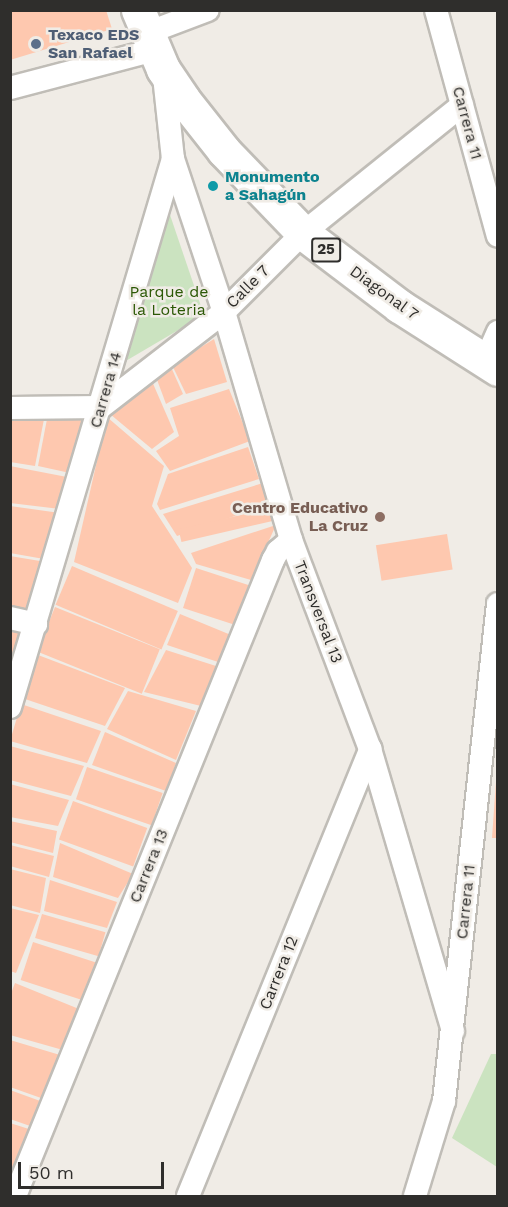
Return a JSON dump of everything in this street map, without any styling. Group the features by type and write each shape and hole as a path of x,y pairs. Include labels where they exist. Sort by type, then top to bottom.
{"highway":[{"name":"Diagonal 7","path":"157,33 183,99 224,151 303,233 399,306 493,354"}],"street":[{"path":"10,88 157,33 208,10"},
{"name":"Carrera 11","path":"436,10 498,236"},
{"name":"Carrera 14","path":"10,707 173,159 157,33"},
{"name":"Calle 7","path":"101,407 224,312 303,233 462,105"},
{"name":"Transversal 13","path":"173,159 224,312 291,540 370,749 453,1031"},
{"path":"10,408 101,407"},
{"name":"Carrera 13","path":"18,1193 273,560 278,550 291,540"},
{"name":"Carrera 11","path":"415,1197 444,1101 498,604"},
{"path":"10,618 36,624"},
{"name":"Carrera 12","path":"188,1197 370,749"}],"green space":[{"name":"Parque de la Loteria","path":"168,209 204,315 124,362"},
{"path":"491,1054 497,1054 497,1167 452,1138"}],"building":[{"name":"Texaco EDS San Rafael","path":"10,10 106,10 112,29 10,60"},
{"path":"214,339 227,382 186,394 172,365"},
{"path":"171,367 183,394 166,404 156,377"},
{"path":"151,379 174,432 152,449 110,414"},
{"path":"229,389 250,441 170,471 156,451 179,436 170,408"},
{"path":"107,417 164,466 152,506 192,568 178,603 74,562"},
{"path":"10,419 44,419 35,466 10,462"},
{"path":"47,419 83,419 70,473 38,466"},
{"path":"248,447 259,479 160,510 157,504 168,474"},
{"path":"10,466 67,477 60,509 10,503"},
{"path":"263,483 273,503 177,536 163,514"},
{"path":"10,506 60,513 44,559 10,553"},
{"path":"275,507 278,520 181,542 179,529"},
{"path":"276,525 251,580 196,564 191,553"},
{"path":"447,534 453,570 382,581 376,545"},
{"path":"10,556 46,562 28,613 10,610"},
{"path":"72,566 178,611 161,650 56,605"},
{"path":"196,568 252,586 239,626 183,608"},
{"path":"55,607 160,649 142,694 37,652"},
{"path":"180,614 231,635 221,663 167,645"},
{"path":"10,631 23,634 14,667 10,666"},
{"path":"166,650 216,666 201,706 144,692"},
{"path":"38,655 125,688 105,726 25,699"},
{"path":"128,691 196,711 176,760 107,729"},
{"path":"21,704 101,731 87,763 10,741"},
{"path":"105,732 176,763 166,791 92,765"},
{"path":"10,746 84,766 71,796 10,780"},
{"path":"87,767 163,793 152,825 76,799"},
{"path":"496,781 498,781 498,838 492,838"},
{"path":"10,784 69,800 58,826 10,817"},
{"path":"73,801 147,828 133,867 59,840"},
{"path":"10,821 57,831 53,853 10,842"},
{"path":"60,843 133,874 118,898 53,877"},
{"path":"10,845 54,856 49,877 10,866"},
{"path":"10,869 46,878 40,913 10,905"},
{"path":"50,880 117,902 107,928 44,911"},
{"path":"10,908 39,915 16,973 10,971"},
{"path":"42,914 105,932 99,956 35,938"},
{"path":"33,942 97,963 84,1001 21,980"},
{"path":"15,983 79,1009 63,1050 10,1035 10,996"},
{"path":"10,1040 60,1055 41,1098 10,1087"},
{"path":"10,1090 43,1102 33,1127 10,1119"},
{"path":"10,1123 32,1130 15,1178 10,1177"}],"place":[{"name":"Texaco EDS San Rafael","path":"36,44"},
{"name":"Monumento a Sahagún","path":"213,186"},
{"name":"Centro Educativo La Cruz","path":"380,517"}]}
